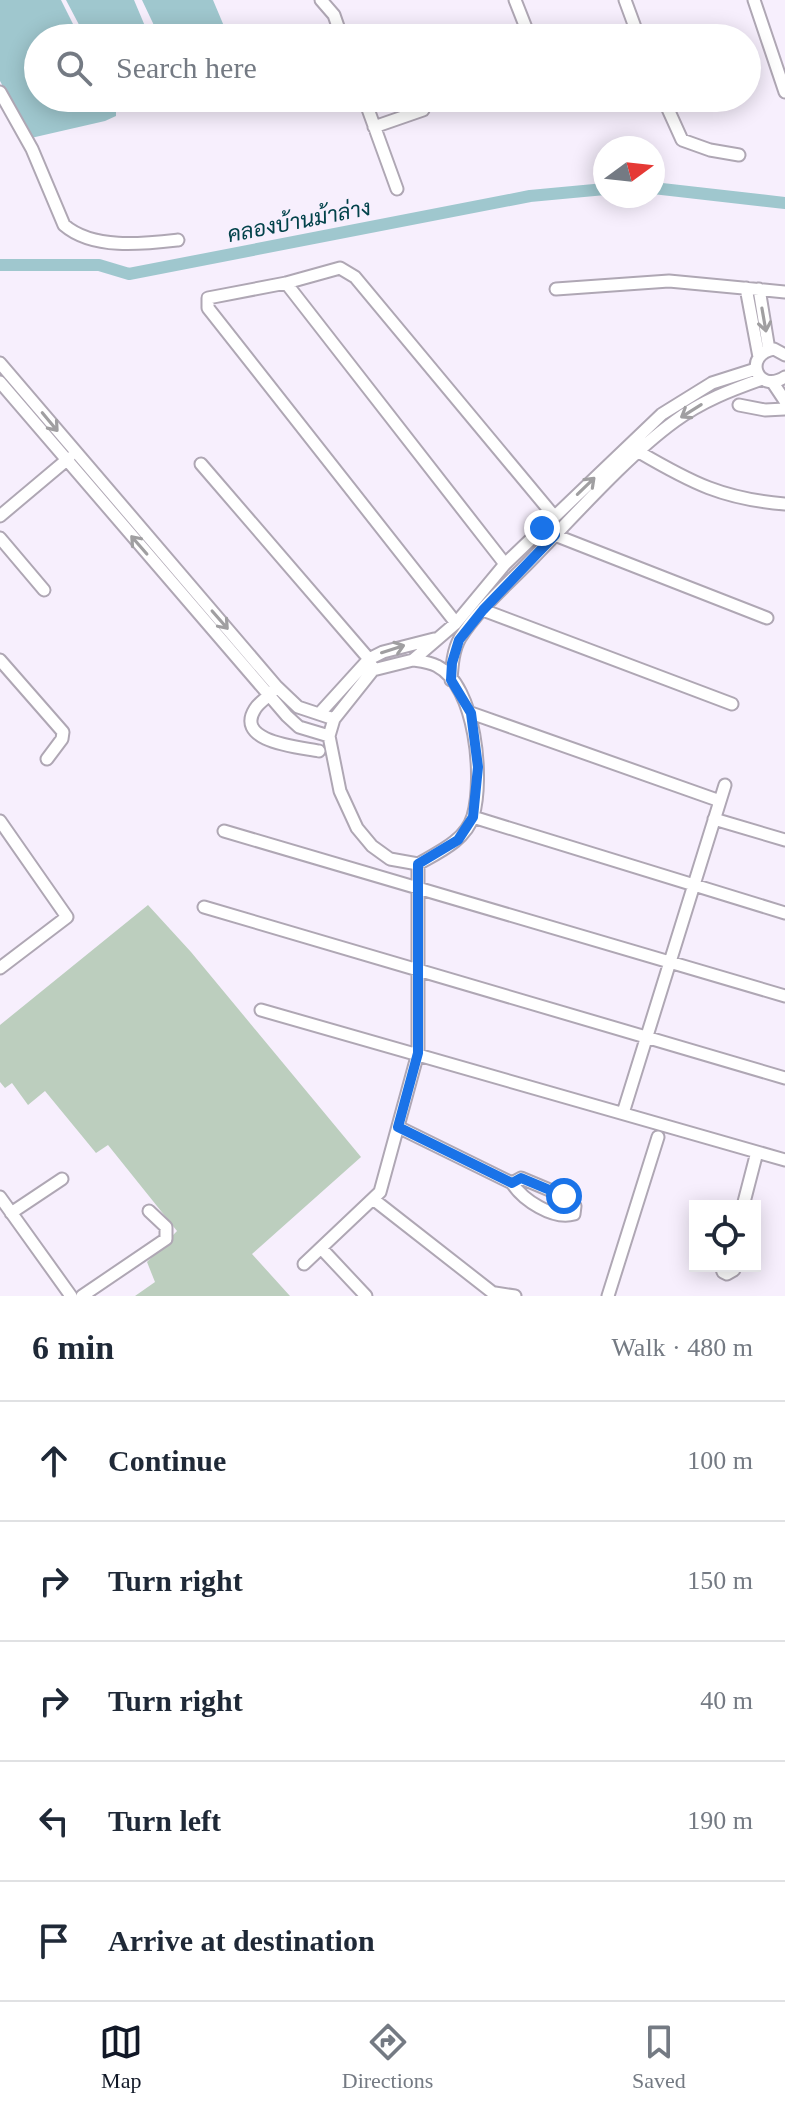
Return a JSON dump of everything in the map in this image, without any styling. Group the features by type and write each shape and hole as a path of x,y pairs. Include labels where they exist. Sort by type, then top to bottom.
{"street":[{"path":"321,0 334,15 337,24"},
{"path":"515,0 524,24"},
{"path":"625,0 632,24"},
{"path":"754,0 785,92"},
{"path":"0,92 32,149 64,225 74,234 127,245 178,240"},
{"path":"369,112 397,189"},
{"path":"374,127 417,112"},
{"path":"669,112 682,140 710,150 739,155"},
{"path":"456,623 206,303 208,298 286,283 340,268 355,277 554,516"},
{"path":"556,289 669,281 785,292"},
{"path":"286,283 505,564"},
{"path":"746,288 772,372 785,401"},
{"path":"759,289 772,372"},
{"path":"451,680 459,640 483,610 639,452 673,422 697,407 772,372 784,353"},
{"path":"0,363 22,388 71,457"},
{"path":"413,660 456,623 505,564 662,414 712,383 772,372"},
{"path":"0,382 71,457 273,691 299,727 329,736"},
{"path":"11,397 22,388"},
{"path":"739,405 765,410 785,409"},
{"path":"639,452 687,480 715,492 752,502 785,504"},
{"path":"0,516 71,457"},
{"path":"201,464 371,664"},
{"path":"542,528 767,618"},
{"path":"0,538 44,590"},
{"path":"483,610 732,704"},
{"path":"319,714 383,652 437,638"},
{"path":"0,660 63,732 62,739 47,759"},
{"path":"413,660 439,666 471,713 478,767 473,817 458,840 418,864 390,859 372,846 357,828 340,791 329,736 334,719 371,664 413,660"},
{"path":"273,691 298,707 334,719"},
{"path":"273,691 251,717 257,735 270,741 319,751"},
{"path":"471,713 720,801"},
{"path":"623,1113 725,785"},
{"path":"473,817 785,913"},
{"path":"714,819 785,840"},
{"path":"0,821 67,917 0,968"},
{"path":"224,831 785,996"},
{"path":"304,1264 380,1192 418,1053 418,864"},
{"path":"204,907 785,1078"},
{"path":"261,1010 785,1160"},
{"path":"398,1127 512,1183 521,1197 565,1216 574,1214 575,1206 564,1196 521,1178 512,1183"},
{"path":"608,1296 658,1137"},
{"path":"745,1200 757,1152"},
{"path":"11,1213 62,1179"},
{"path":"0,1197 71,1296"},
{"path":"373,1199 496,1294 515,1296"},
{"path":"82,1296 166,1239 166,1227 149,1211"},
{"path":"321,1248 366,1296"}],"green space":[{"path":"148,905 191,952 361,1157 252,1254 290,1296 135,1296 155,1282 147,1262 177,1231 108,1145 96,1153 45,1091 28,1105 12,1083 5,1088 0,1082 0,1025"}],"water":[{"path":"0,0 61,0 73,24 24,24 24,112 116,112 116,116 31,138 0,81"},
{"path":"66,0 134,0 144,24 79,24"},
{"path":"142,0 213,0 223,24 153,24"}],"waterway":[{"name":"คลองบ้านม้าล่าง","path":"665,189 785,203"},
{"name":"คลองบ้านม้าล่าง","path":"0,265 99,265 129,274 530,196 593,190"}],"route":[{"path":"542,528 555,535 483,610 459,640 452,663 451,680 471,713 478,767 473,817 458,840 418,864 418,1053 398,1127 512,1183 521,1178 564,1196"}]}
